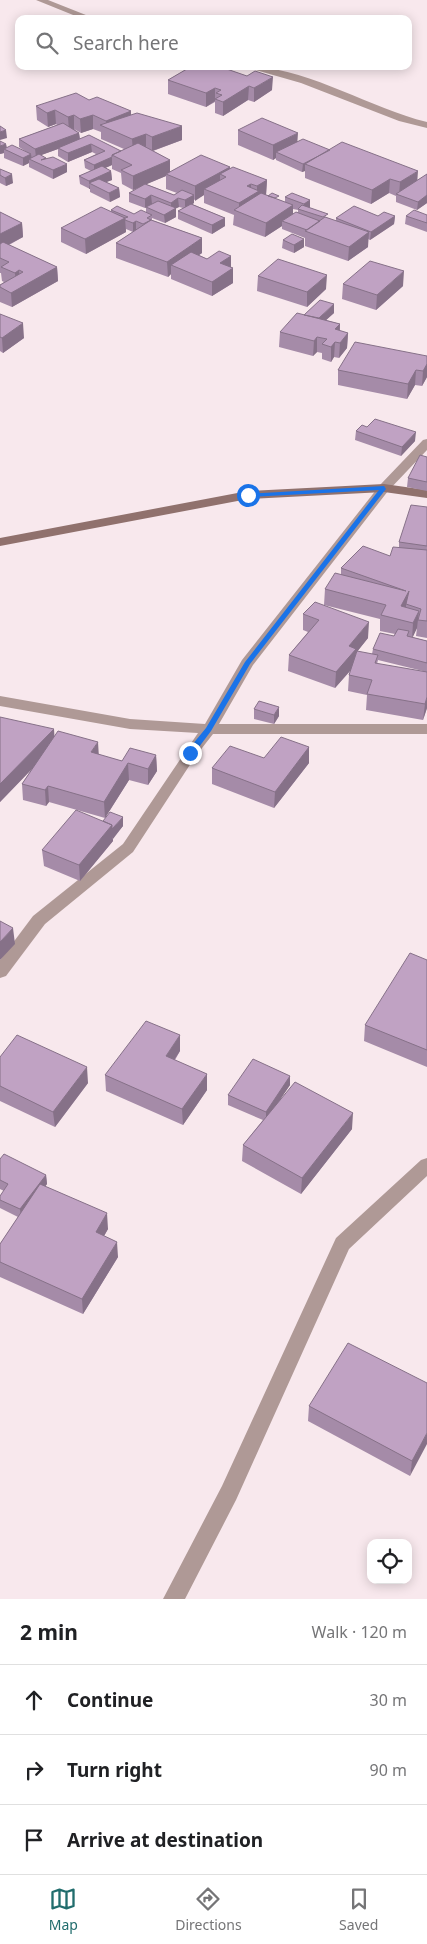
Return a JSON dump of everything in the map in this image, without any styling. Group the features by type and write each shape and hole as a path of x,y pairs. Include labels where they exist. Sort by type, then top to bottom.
{"street":[{"path":"40,0 81,15"},
{"path":"263,70 304,80 402,118 427,125"},
{"path":"0,972 39,920 128,848 190,753 209,729 247,663 384,488 427,443"},
{"path":"0,542 248,495 384,488 427,494"},
{"path":"0,701 130,724 209,729 427,729"},
{"path":"174,1599 229,1493 342,1244 427,1165"}],"building":[{"path":"185,70 230,70 247,76 255,71 273,77 254,88 249,86 223,102 215,99 222,95 216,93 221,90 215,88 206,93 168,80"},
{"path":"76,93 89,100 97,97 131,111 106,121 93,115 80,119 74,115 68,117 55,110 47,113 36,106"},
{"path":"137,113 182,126 152,137 146,134 132,139 100,125"},
{"path":"262,118 298,133 273,145 238,130"},
{"path":"63,123 79,133 35,149 19,139"},
{"path":"0,126 6,130 0,132"},
{"path":"89,135 121,151 94,165 84,160 105,151 91,144 68,153 58,148"},
{"path":"303,139 330,150 303,164 276,152"},
{"path":"342,142 418,171 400,182 390,179 372,190 305,164"},
{"path":"138,143 170,160 133,176 121,170 132,165 112,155"},
{"path":"12,145 31,154 23,158 4,149"},
{"path":"39,154 46,158 41,160 53,157 67,164 53,170 29,159"},
{"path":"201,155 230,167 195,186 166,174"},
{"path":"102,166 111,171 89,181 79,176"},
{"path":"233,167 267,180 257,186 251,184 247,186 259,191 239,203 204,189 226,177 220,174"},
{"path":"0,169 12,174 5,178 0,175"},
{"path":"427,174 427,195 418,202 396,194"},
{"path":"99,179 119,188 109,193 89,183"},
{"path":"145,184 174,195 182,190 194,195 185,200 178,198 171,203 151,195 145,199 129,193"},
{"path":"261,193 293,205 266,223 234,210"},
{"path":"272,193 279,196 275,198 268,196"},
{"path":"292,193 310,200 304,204 285,197"},
{"path":"158,201 176,208 164,215 146,207"},
{"path":"191,204 225,218 212,225 178,211"},
{"path":"302,205 328,214 323,217 298,209"},
{"path":"117,206 134,214 141,210 152,215 147,218 151,220 143,224 125,220 128,217 111,210"},
{"path":"354,206 378,216 384,212 395,216 371,232 336,218"},
{"path":"101,207 125,218 85,239 61,228"},
{"path":"414,210 427,215 427,223 406,216"},
{"path":"0,212 22,223 0,234"},
{"path":"296,212 320,221 307,230 282,221"},
{"path":"325,217 369,232 349,247 305,231"},
{"path":"151,220 202,238 167,262 116,243"},
{"path":"292,234 304,239 294,245 283,240"},
{"path":"3,242 57,267 11,293 0,287 0,285 23,272 19,270 15,273 1,267 9,262 0,258 0,244"},
{"path":"219,251 231,256 220,263 233,268 212,282 171,265 191,252 207,259"},
{"path":"278,259 327,275 307,292 258,276"},
{"path":"370,261 404,271 377,295 343,284"},
{"path":"320,300 334,304 319,318 304,315"},
{"path":"297,313 340,324 335,329 348,333 340,343 335,342 331,347 322,344 327,339 317,337 314,341 280,332"},
{"path":"0,314 23,323 2,338 0,337"},
{"path":"355,342 427,356 427,364 423,371 416,370 408,384 338,370"},
{"path":"375,419 416,432 402,447 356,431 362,425 367,427"},
{"path":"420,455 427,457 427,482 408,478"},
{"path":"411,505 427,507 427,546 399,542"},
{"path":"363,546 390,556 393,547 427,550 427,621 418,620 421,609 406,604 409,591 401,606 419,611 413,623 381,615 386,605 325,589 335,573 406,591 341,568"},
{"path":"315,602 369,622 349,646 356,649 336,672 289,655 319,620 303,614"},
{"path":"398,629 409,631 407,636 427,641 427,663 373,649 380,633 394,636"},
{"path":"357,651 378,655 375,663 427,672 427,697 425,704 367,694 372,680 349,675"},
{"path":"259,701 279,707 274,715 254,709"},
{"path":"0,717 54,729 0,784"},
{"path":"58,731 98,742 91,752 122,761 130,748 156,755 148,769 128,763 104,802 48,786 45,790 22,784"},
{"path":"281,737 309,747 275,792 212,768 230,746 264,758"},
{"path":"76,810 112,825 79,865 42,850"},
{"path":"110,812 123,817 112,829 112,825 103,821"},
{"path":"0,921 13,928 0,942"},
{"path":"410,953 427,960 427,1050 365,1025"},
{"path":"146,1021 180,1035 166,1056 207,1074 182,1109 105,1075"},
{"path":"17,1035 87,1067 53,1112 0,1086 0,1057"},
{"path":"253,1059 290,1076 266,1112 228,1095"},
{"path":"295,1082 353,1113 302,1178 243,1145"},
{"path":"4,1154 46,1175 20,1209 0,1200 0,1196 8,1184 0,1180 0,1159"},
{"path":"40,1184 107,1213 96,1232 117,1242 82,1299 0,1262 0,1244"},
{"path":"348,1343 427,1383 427,1433 412,1461 309,1406"}],"route":[{"path":"190,753 209,729 247,663 384,488 248,495"}]}
